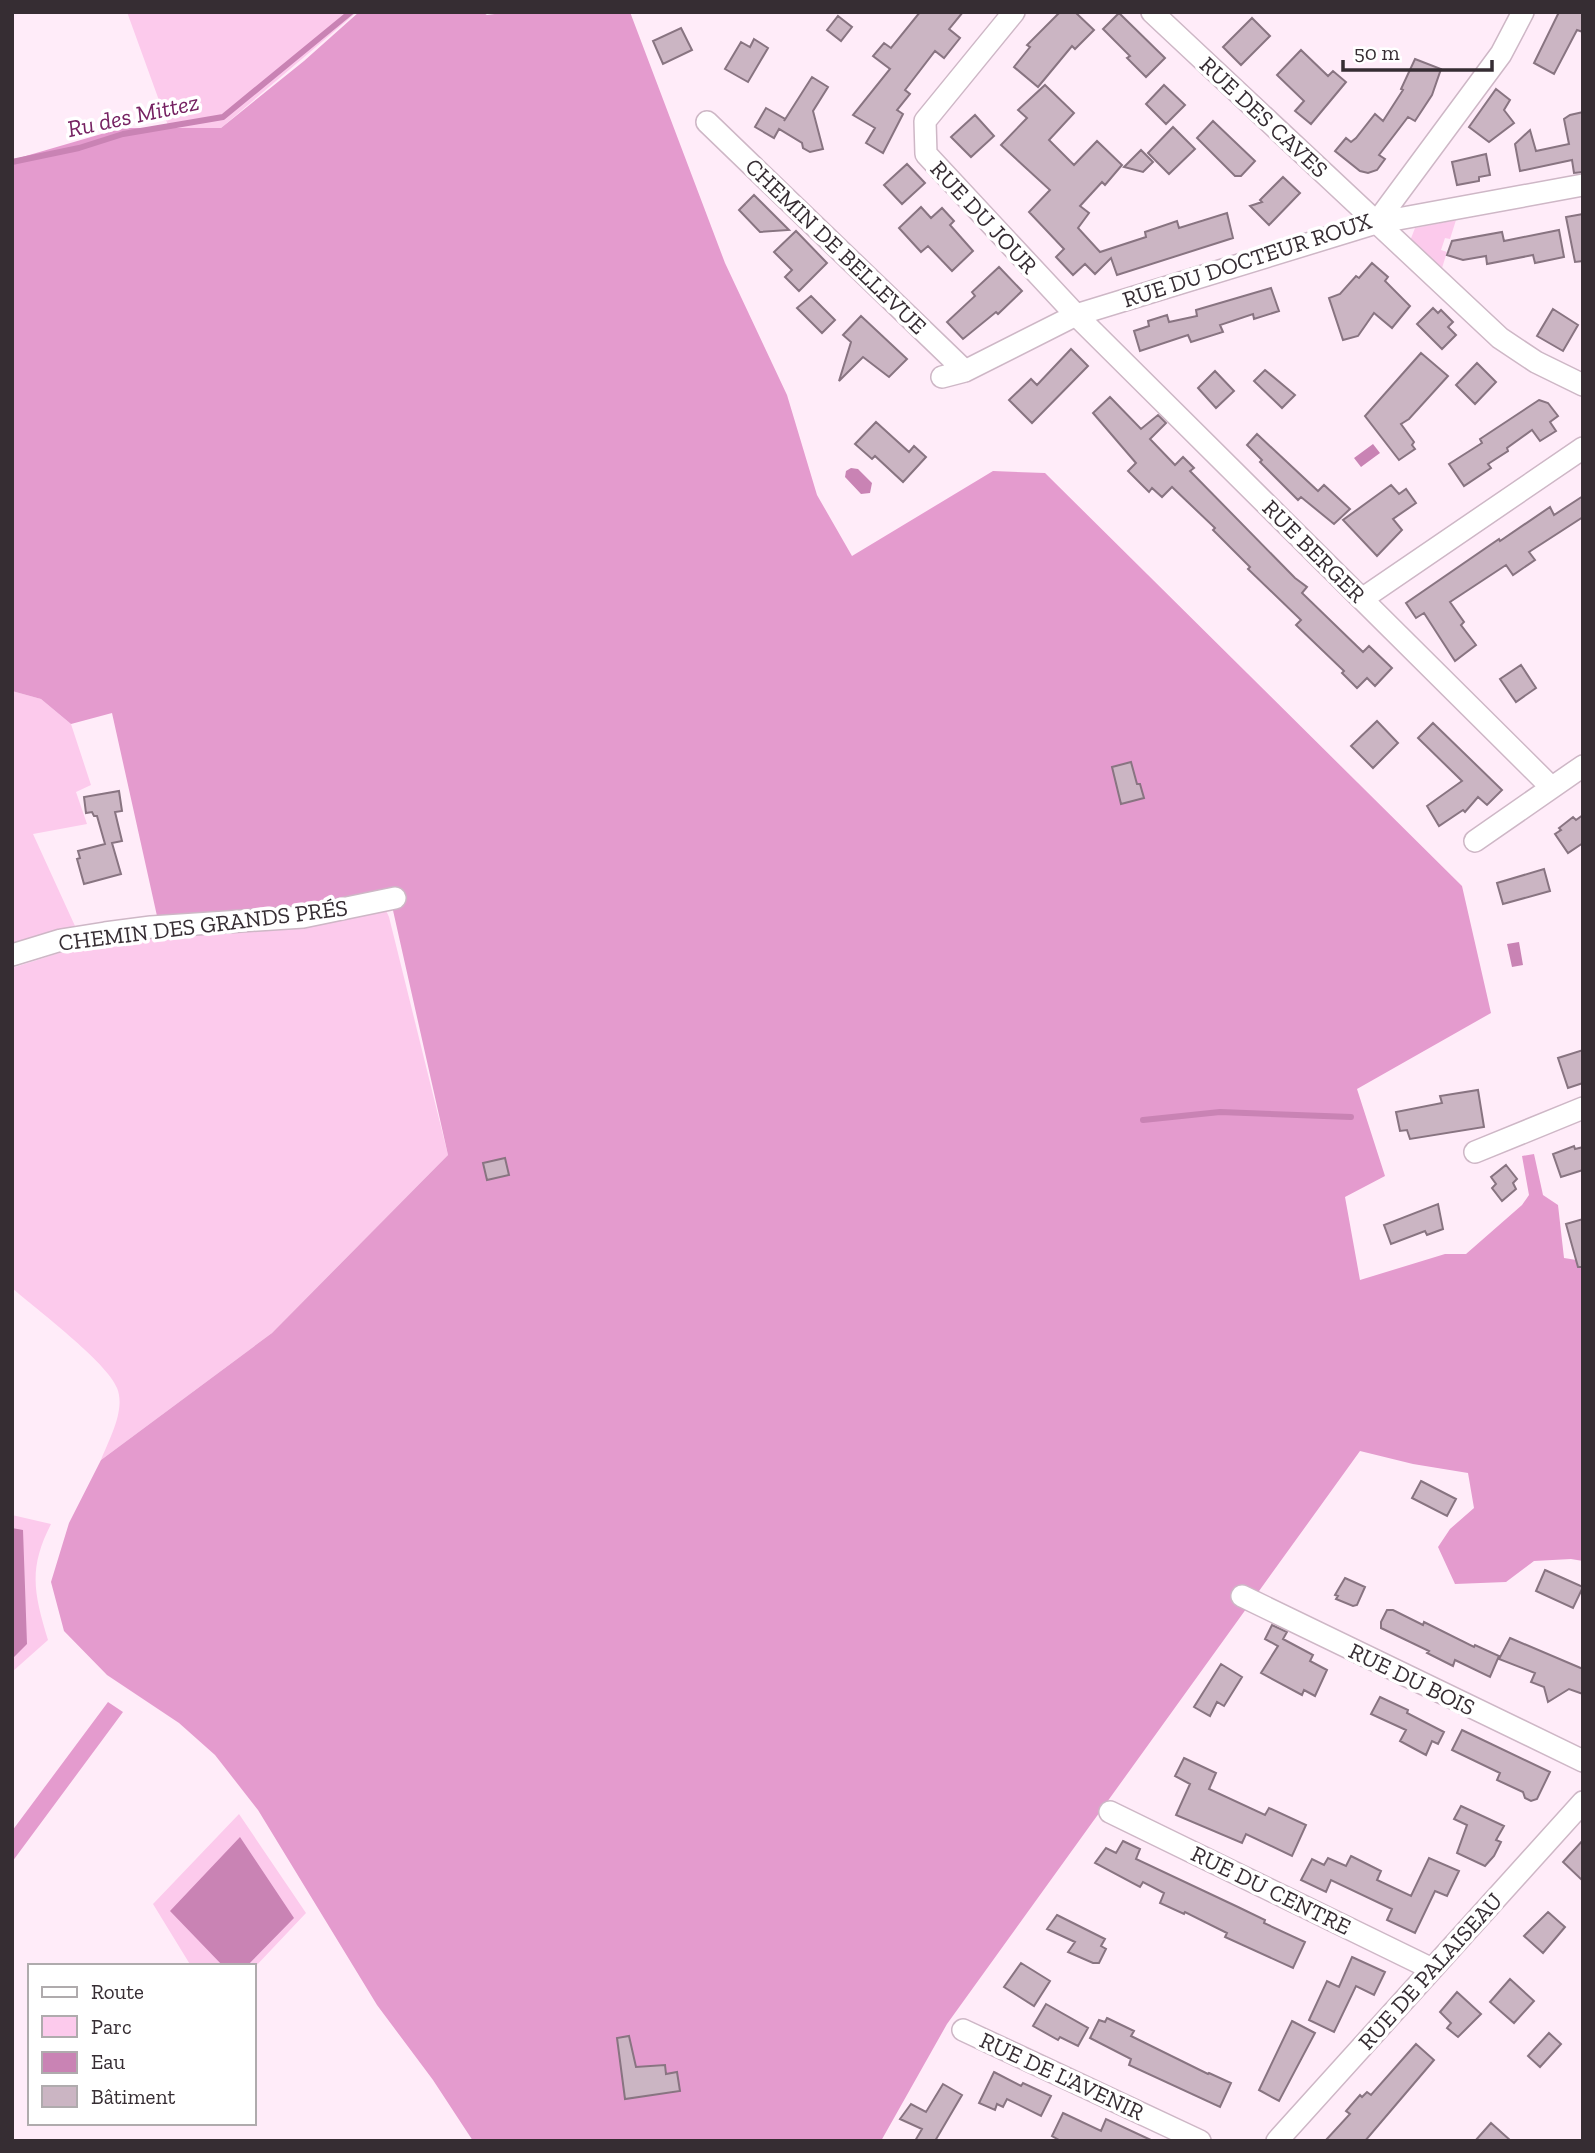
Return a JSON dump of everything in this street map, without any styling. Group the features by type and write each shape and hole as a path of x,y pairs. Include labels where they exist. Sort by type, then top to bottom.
{"street":[{"name":"RUE DU JOUR","path":"1014,12 925,121 926,154 1076,315"},
{"name":"RUE DES CAVES","path":"1152,12 1500,338 1536,362 1583,385"},
{"name":"RUE DU DOCTEUR ROUX","path":"942,377 965,370 1076,315 1376,223 1501,54 1523,12"},
{"name":"CHEMIN DE BELLEVUE","path":"707,122 965,370"},
{"path":"1376,223 1583,184"},
{"name":"RUE BERGER","path":"1076,315 1551,787"},
{"path":"1362,599 1583,448"},
{"path":"1475,841 1583,766"},
{"name":"CHEMIN DES GRANDS PRÉS","path":"12,955 61,940 105,933 151,927 303,917 395,898"},
{"path":"1475,1152 1583,1108"},
{"name":"RUE DU BOIS","path":"1242,1596 1583,1761"},
{"name":"RUE DE PALAISEAU","path":"1277,2141 1583,1802"},
{"name":"RUE DU CENTRE","path":"1111,1812 1432,1969"},
{"name":"RUE DE L'AVENIR","path":"963,2030 1200,2141"}],"green space":[{"path":"127,12 357,12 221,128 169,128"},
{"path":"1456,220 1450,239 1445,238 1441,250 1447,252 1442,268 1410,241 1415,228"},
{"path":"12,691 41,699 71,724 91,785 76,792 87,824 33,834 75,926 12,944"},
{"path":"384,906 389,917 448,1155 272,1333 101,1460 118,1415 117,1388 111,1377 86,1350 12,1288 12,968 116,935 274,930"},
{"path":"12,1515 51,1524 36,1568 39,1608 48,1640 12,1672"},
{"path":"239,1814 306,1913 256,1966 190,1964 153,1904"}],"shaded area":[{"path":"359,12 482,12 487,15 510,12 630,12 725,263 787,395 817,495 852,556 993,471 1045,473 1462,886 1491,1013 1357,1089 1385,1176 1345,1197 1360,1280 1445,1254 1466,1254 1522,1205 1529,1195 1522,1156 1534,1154 1543,1195 1558,1205 1564,1258 1583,1261 1583,1561 1534,1561 1506,1582 1455,1584 1438,1547 1450,1529 1474,1508 1468,1473 1413,1464 1360,1451 947,2024 881,2141 473,2141 433,2080 377,2005 258,1810 215,1755 179,1723 107,1675 64,1631 51,1582 69,1523 101,1460 272,1333 448,1155 390,897 208,921 157,916 112,713 71,724 41,699 12,691 12,160 122,128 221,128 304,61"},
{"path":"108,1702 123,1712 12,1862 12,1831"}],"water":[{"path":"1373,444 1380,453 1361,467 1354,458"},
{"path":"851,468 858,469 872,483 870,493 861,494 845,477 846,471"},
{"path":"1519,942 1523,965 1512,967 1507,944"},
{"path":"12,1528 23,1530 27,1644 12,1659"},
{"path":"240,1837 294,1918 249,1964 221,1964 170,1911"}],"building":[{"path":"920,12 963,12 949,29 960,38 944,58 935,51 905,90 910,94 897,110 903,114 883,153 866,143 875,128 853,115 890,69 873,56 884,43 891,48"},
{"path":"1060,12 1075,12 1094,30 1075,49 1072,46 1038,87 1014,67 1030,47 1027,45"},
{"path":"1559,12 1583,12 1583,32 1577,30 1554,74 1534,63"},
{"path":"1119,13 1165,58 1146,77 1103,29"},
{"path":"838,16 852,27 841,41 827,30"},
{"path":"1252,18 1270,36 1241,65 1223,47"},
{"path":"681,28 692,50 663,64 653,41"},
{"path":"754,39 768,48 748,82 725,69 741,42 750,47"},
{"path":"1301,50 1328,76 1333,71 1346,82 1311,124 1295,111 1304,101 1277,75"},
{"path":"1415,59 1441,69 1432,95 1415,121 1408,117 1379,155 1385,159 1377,170 1368,173 1360,171 1335,151 1346,138 1351,142 1356,138 1375,114 1383,121 1403,90 1401,89"},
{"path":"812,77 828,87 813,111 823,149 810,152 803,148 802,143 779,129 774,138 755,127 766,108 785,119 784,121"},
{"path":"1045,85 1074,113 1049,140 1074,165 1097,141 1122,165 1105,185 1102,182 1080,206 1089,213 1078,228 1100,252 1146,237 1145,232 1177,221 1179,228 1227,213 1233,238 1117,275 1111,258 1095,274 1085,264 1073,275 1056,257 1064,249 1029,212 1050,190 1001,145 1027,118 1018,110"},
{"path":"1164,85 1185,105 1166,124 1146,104"},
{"path":"1496,89 1510,100 1504,110 1514,123 1489,142 1469,127"},
{"path":"1583,112 1583,172 1574,173 1572,160 1520,171 1515,144 1530,130 1536,151 1569,144 1564,119"},
{"path":"975,115 994,136 971,157 951,137"},
{"path":"1213,121 1255,161 1241,176 1235,176 1197,138"},
{"path":"1173,127 1195,149 1169,174 1148,153"},
{"path":"1141,150 1153,162 1143,172 1124,167"},
{"path":"1486,154 1490,175 1479,177 1479,181 1457,185 1452,162"},
{"path":"907,164 925,183 902,204 884,185"},
{"path":"1283,177 1300,193 1269,225 1250,206 1262,202 1260,200"},
{"path":"754,195 789,230 760,232 739,210"},
{"path":"921,207 931,218 942,208 954,221 950,225 973,251 952,271 928,246 921,252 899,228"},
{"path":"1583,214 1583,261 1575,262 1566,217"},
{"path":"1559,230 1564,257 1535,263 1533,255 1487,264 1486,256 1463,260 1447,255 1452,241 1502,232 1504,241"},
{"path":"796,231 827,263 799,291 785,277 792,270 774,252"},
{"path":"1372,263 1388,277 1385,281 1410,306 1392,328 1374,313 1358,336 1343,340 1329,298 1340,294"},
{"path":"999,267 1022,291 998,314 996,312 963,339 947,322 975,296 972,292"},
{"path":"1271,288 1279,311 1254,319 1253,314 1220,325 1223,332 1191,342 1188,335 1140,351 1134,331 1149,326 1148,321 1167,315 1169,322 1197,316 1196,310"},
{"path":"811,296 835,320 822,333 797,308"},
{"path":"1433,308 1438,313 1441,310 1453,322 1448,327 1456,335 1442,349 1417,324"},
{"path":"1553,309 1578,325 1563,351 1537,336"},
{"path":"861,316 907,359 889,377 863,357 839,381 851,342 843,335"},
{"path":"1071,349 1088,366 1032,423 1009,400 1031,379 1037,385"},
{"path":"1421,353 1448,376 1409,419 1401,424 1414,442 1412,445 1415,449 1399,460 1365,416"},
{"path":"1477,363 1496,382 1475,404 1456,385"},
{"path":"1265,370 1295,395 1282,408 1254,381"},
{"path":"1215,371 1234,391 1216,408 1198,388"},
{"path":"1110,397 1141,429 1158,415 1166,423 1150,439 1175,465 1183,457 1194,468 1190,471 1307,587 1302,593 1363,652 1369,646 1392,668 1375,686 1367,678 1357,688 1342,673 1344,671 1296,625 1301,620 1248,569 1250,567 1213,530 1215,528 1172,487 1162,497 1152,488 1149,492 1128,471 1136,463 1093,413"},
{"path":"1539,400 1548,403 1558,416 1550,422 1556,431 1540,441 1532,430 1488,464 1491,468 1464,486 1449,464 1482,443 1480,439"},
{"path":"876,422 909,452 914,446 926,457 903,482 875,456 872,459 855,444"},
{"path":"1257,434 1318,491 1324,485 1350,509 1334,524 1301,497 1298,500 1247,445"},
{"path":"1391,485 1399,494 1406,489 1416,503 1393,519 1402,530 1377,556 1343,520"},
{"path":"1583,496 1583,517 1529,552 1535,560 1513,575 1506,565 1450,602 1464,622 1461,625 1476,645 1455,661 1424,613 1416,618 1406,603 1550,507 1554,515"},
{"path":"1521,665 1536,688 1516,702 1500,679"},
{"path":"1377,721 1398,743 1373,768 1351,746"},
{"path":"1433,723 1502,790 1487,805 1478,797 1465,812 1463,810 1439,826 1427,806 1462,781 1418,738"},
{"path":"1131,762 1144,798 1121,804 1112,767"},
{"path":"119,791 122,811 115,812 122,841 112,843 121,874 84,884 77,859 80,858 78,851 105,844 97,816 92,812 86,813 84,797"},
{"path":"1583,815 1583,843 1568,853 1555,834 1573,817 1576,820"},
{"path":"1544,869 1550,891 1503,904 1497,883"},
{"path":"1583,1050 1583,1083 1568,1088 1558,1058"},
{"path":"1478,1090 1484,1127 1410,1139 1407,1130 1400,1131 1396,1112 1442,1103 1440,1096"},
{"path":"1574,1146 1575,1149 1583,1147 1583,1170 1561,1177 1553,1154"},
{"path":"505,1158 509,1175 487,1180 483,1163"},
{"path":"1506,1165 1517,1179 1513,1183 1516,1189 1502,1201 1492,1188 1496,1184 1491,1177"},
{"path":"1438,1204 1443,1229 1427,1235 1425,1231 1391,1244 1384,1225"},
{"path":"1583,1219 1583,1267 1578,1267 1566,1224"},
{"path":"1421,1481 1456,1499 1447,1516 1412,1498"},
{"path":"1545,1570 1583,1587 1573,1608 1536,1591"},
{"path":"1345,1578 1365,1587 1357,1605 1336,1599 1338,1596 1335,1595"},
{"path":"1387,1610 1393,1610 1423,1625 1424,1622 1474,1647 1475,1645 1499,1656 1490,1677 1455,1660 1453,1666 1381,1628"},
{"path":"1272,1625 1287,1632 1283,1639 1313,1655 1310,1661 1327,1670 1315,1696 1304,1690 1302,1695 1261,1673 1278,1646 1265,1639"},
{"path":"1510,1638 1583,1669 1583,1694 1569,1689 1548,1702 1544,1687 1531,1682 1535,1673 1499,1659"},
{"path":"1221,1664 1242,1677 1224,1706 1217,1702 1210,1716 1194,1707"},
{"path":"1380,1697 1444,1732 1438,1744 1432,1741 1426,1755 1400,1741 1406,1730 1371,1714"},
{"path":"1462,1730 1550,1772 1537,1799 1531,1801 1525,1798 1523,1792 1497,1780 1500,1773 1452,1750"},
{"path":"1184,1758 1216,1773 1209,1789 1265,1815 1269,1808 1306,1825 1292,1856 1246,1834 1242,1843 1176,1815 1190,1784 1175,1776"},
{"path":"1461,1806 1504,1826 1496,1840 1501,1842 1485,1866 1457,1853 1467,1825 1454,1819"},
{"path":"1583,1840 1583,1881 1563,1862"},
{"path":"1123,1841 1140,1849 1136,1859 1265,1920 1264,1923 1305,1942 1293,1968 1225,1937 1227,1933 1185,1912 1184,1914 1160,1903 1164,1893 1143,1882 1140,1887 1095,1863 1106,1848 1116,1853"},
{"path":"1351,1856 1381,1871 1377,1880 1411,1896 1429,1858 1459,1871 1447,1896 1435,1891 1415,1933 1387,1920 1392,1909 1331,1880 1326,1892 1301,1880 1312,1859 1324,1865 1328,1858 1346,1866"},
{"path":"1548,1912 1565,1927 1543,1953 1524,1936"},
{"path":"1057,1915 1105,1939 1101,1946 1106,1949 1099,1963 1068,1952 1075,1942 1047,1929"},
{"path":"1352,1957 1385,1972 1374,1995 1356,1986 1334,2032 1309,2020 1327,1981 1339,1987"},
{"path":"1021,1963 1050,1981 1034,2006 1004,1987"},
{"path":"1510,1979 1534,2001 1514,2023 1490,2002"},
{"path":"1457,1992 1481,2014 1458,2037 1447,2028 1451,2023 1440,2012"},
{"path":"1046,2004 1088,2028 1078,2046 1060,2037 1058,2040 1033,2026"},
{"path":"1107,2018 1134,2031 1131,2036 1231,2083 1220,2107 1129,2065 1131,2059 1090,2038 1099,2020 1105,2022"},
{"path":"1292,2021 1315,2033 1279,2101 1259,2090"},
{"path":"1549,2033 1561,2044 1540,2067 1528,2056"},
{"path":"629,2036 636,2067 665,2065 666,2074 677,2072 680,2091 625,2099 617,2038"},
{"path":"1416,2044 1434,2060 1365,2141 1325,2141 1350,2114 1346,2111 1360,2095 1362,2097 1367,2092 1371,2095"},
{"path":"994,2072 1021,2086 1023,2083 1051,2096 1041,2116 1007,2099 1003,2107 997,2104 995,2110 979,2103"},
{"path":"943,2084 962,2095 935,2141 915,2141 922,2129 900,2119 911,2104 926,2112"},
{"path":"1063,2113 1101,2131 1106,2119 1153,2141 1061,2141 1052,2136"},
{"path":"1491,2123 1511,2141 1475,2141"}],"waterway":[{"name":"Ru des Mittez","path":"12,162 79,148 123,134 223,117 351,12"},
{"path":"1143,1120 1220,1112 1351,1117"}]}
